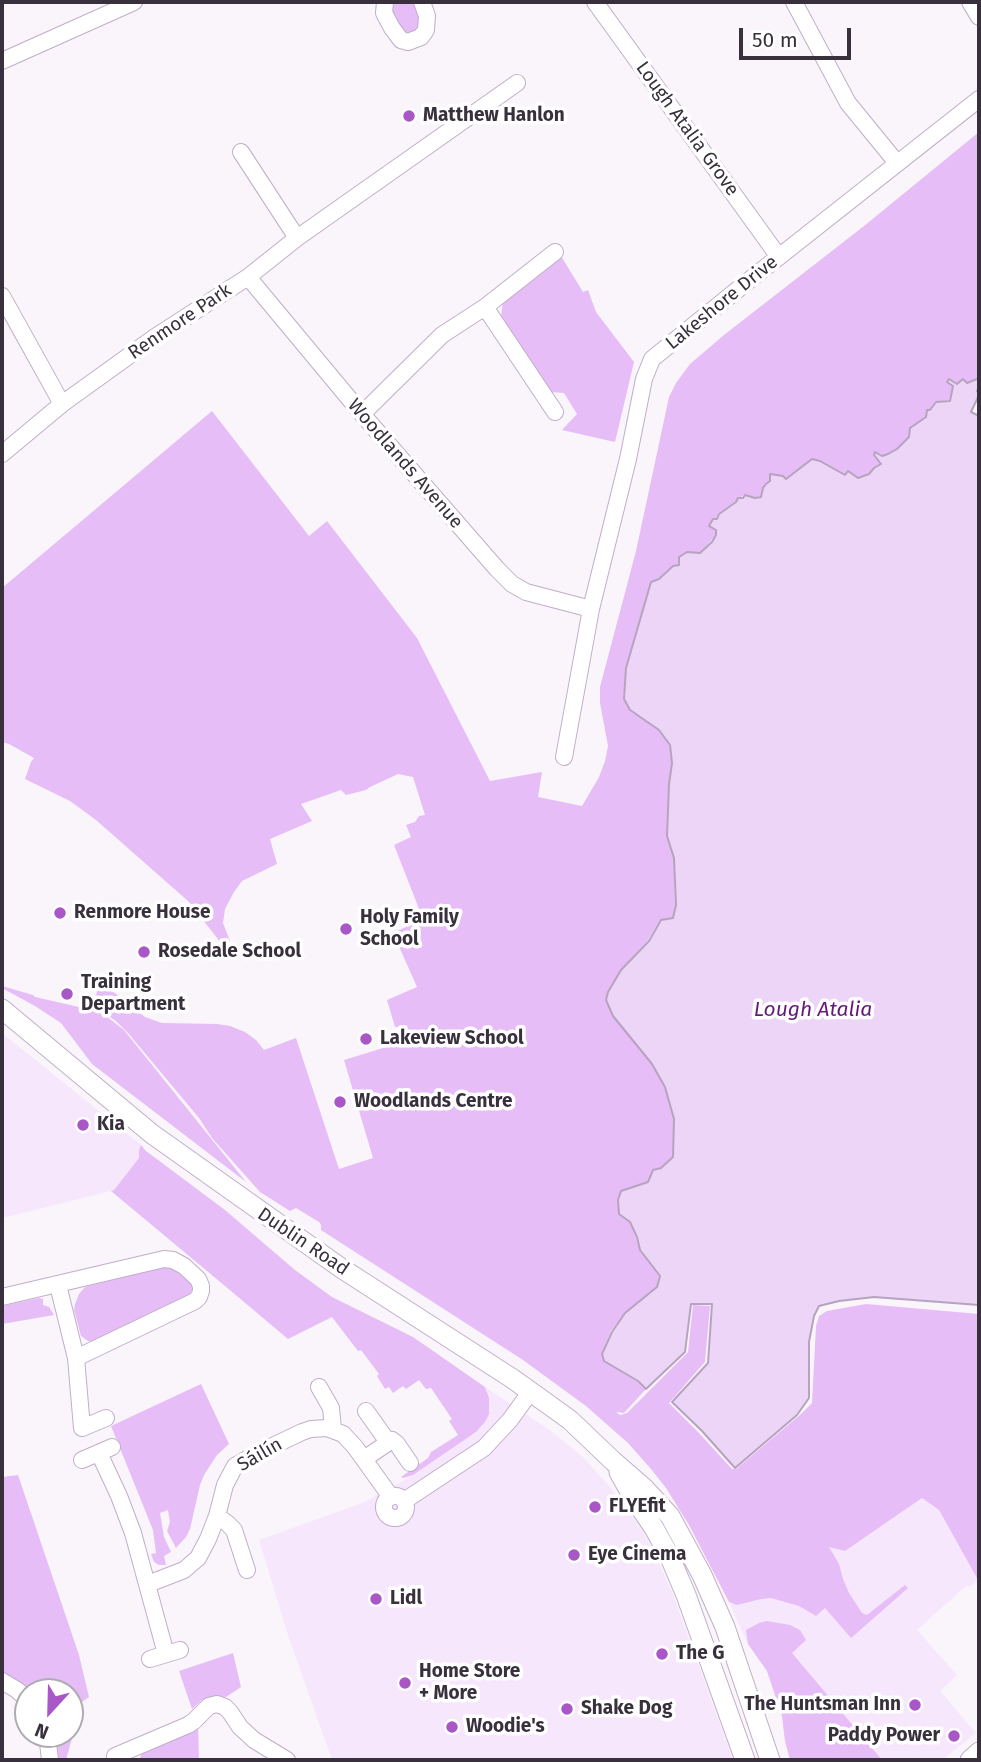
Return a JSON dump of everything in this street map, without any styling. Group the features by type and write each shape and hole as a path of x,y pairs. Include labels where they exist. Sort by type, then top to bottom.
{"main road":[{"name":"Dublin Road","path":"2,1009 152,1134 341,1268 530,1391 570,1420 644,1488 670,1516 702,1574 725,1627 770,1758"},
{"name":"Dublin Road","path":"613,1461 669,1555 745,1760"},
{"path":"970,1760 979,1752"}],"street":[{"path":"2,61 134,2"},
{"path":"385,2 384,13 391,28 401,40 408,42 421,37 426,30 427,16 422,2"},
{"name":"Lough Atalia Grove","path":"595,2 779,257"},
{"path":"794,2 848,103 897,163"},
{"path":"970,2 979,17"},
{"name":"Renmore Park","path":"2,454 62,404 155,337 248,277 297,238 517,83"},
{"name":"Lakeshore Drive","path":"564,757 591,609 628,459 643,379 652,359 979,99"},
{"path":"241,152 297,238"},
{"path":"362,414 442,335 485,307 555,251"},
{"name":"Woodlands Avenue","path":"248,277 362,414 512,584 526,592 591,609"},
{"path":"2,296 62,404"},
{"path":"485,307 555,412"},
{"path":"2,1297 164,1259 184,1266 198,1279 201,1286 200,1297 195,1301 76,1358"},
{"path":"58,1285 76,1358 82,1428 106,1418"},
{"path":"319,1387 331,1408 332,1429 343,1434 397,1499 484,1448 510,1420 530,1391"},
{"path":"366,1411 388,1442"},
{"name":"Sáilín","path":"148,1584 191,1565 202,1552 217,1516 225,1485 236,1466 302,1432 332,1429"},
{"path":"364,1459 392,1440 410,1463"},
{"path":"82,1460 105,1450 173,1652 150,1659"},
{"path":"217,1516 234,1531 247,1570"},
{"path":"115,1756 188,1725 209,1706 216,1704 225,1707 254,1740 287,1760"}],"shaded area":[{"path":"390,2 416,2 420,10 419,33 405,34 395,25"},
{"path":"979,132 979,376 967,383 963,379 957,384 949,379 947,382 953,386 949,400 935,402 927,410 926,417 910,428 909,436 898,448 888,454 875,452 874,455 882,464 869,474 858,478 848,471 845,475 812,459 786,479 770,474 770,482 765,484 761,496 755,498 745,495 719,513 709,526 716,530 716,534 701,552 687,552 679,557 679,565 672,566 651,582 626,668 624,687 624,699 630,711 659,730 669,745 672,762 667,836 674,857 675,905 674,918 660,920 648,940 621,970 608,991 606,1000 613,1016 652,1064 665,1087 674,1119 673,1157 661,1168 653,1170 648,1182 621,1191 618,1200 619,1214 630,1222 640,1249 659,1276 657,1287 625,1313 611,1331 601,1354 604,1361 646,1389 624,1413 616,1412 620,1415 627,1413 688,1352 693,1305 710,1306 705,1362 669,1403 732,1469 736,1469 812,1403 816,1326 819,1316 827,1311 866,1304 979,1314 979,1579 939,1510 922,1498 845,1551 829,1547 839,1564 849,1593 862,1613 867,1615 905,1585 908,1588 851,1638 825,1608 816,1616 799,1606 771,1598 737,1605 729,1602 689,1525 666,1488 628,1443 586,1406 523,1360 321,1230 319,1222 296,1208 290,1211 260,1192 212,1138 199,1118 128,1033 116,1021 93,1006 99,985 115,993 145,1017 162,1023 230,1026 245,1032 264,1050 296,1038 339,1169 373,1158 344,1060 393,1045 399,1031 398,1027 395,1027 387,1000 417,987 393,933 423,919 394,845 411,837 406,825 425,815 413,777 398,774 366,790 346,795 341,790 301,804 312,821 270,839 277,864 242,881 234,892 225,909 223,923 230,941 221,943 188,901 96,820 70,801 25,779 34,758 2,742 2,588 212,411 309,536 327,521 417,638 490,781 542,772 538,797 582,806 605,761 608,746 600,703 600,687 636,551 669,397 676,383 690,364 724,335"},
{"path":"561,256 583,292 588,290 596,312 634,362 615,442 562,430 577,414 564,393 550,392 501,316 503,302"},
{"path":"2,986 35,997 95,1009 124,1030 246,1182 92,1064 61,1023"},
{"path":"2,1033 141,1145 139,1158 114,1190 2,1216"},
{"path":"141,1145 332,1297 413,1337 485,1387 489,1398 489,1414 485,1422 476,1432 413,1475 401,1477 428,1458 431,1452 458,1435 449,1421 452,1419 431,1388 426,1389 419,1380 406,1389 403,1386 393,1393 389,1387 385,1389 377,1376 379,1374 332,1317 288,1339 111,1191 139,1158"},
{"path":"166,1266 178,1270 192,1284 188,1298 96,1341 88,1341 81,1336 74,1310 79,1294 85,1287"},
{"path":"43,1299 43,1305 49,1307 54,1315 2,1324 2,1306"},
{"path":"201,1384 229,1444 217,1455 204,1475 190,1529 176,1548 167,1531 170,1522 168,1510 160,1513 164,1537 171,1552 164,1556 166,1565 159,1565 154,1562 151,1554 156,1553 153,1530 111,1426"},
{"path":"485,1387 551,1431 583,1457 609,1486 648,1540 672,1592 733,1760 332,1760 288,1635 259,1540 365,1502 413,1475 476,1432 485,1422"},
{"path":"18,1475 79,1655 89,1697 84,1701 84,1678 14,1680 2,1673 2,1477"},
{"path":"922,1498 939,1510 978,1580 970,1587 967,1585 917,1630 957,1675 940,1691 976,1733 942,1760 790,1760 782,1716 767,1671 748,1645 729,1602 733,1604 828,1546 845,1551"},
{"path":"767,1621 790,1625 800,1630 806,1640 792,1653 882,1760 790,1760 782,1716 767,1671 748,1644 746,1630"},
{"path":"233,1653 241,1687 226,1697 214,1696 202,1700 192,1709 179,1671"},
{"path":"198,1725 199,1760 139,1760 143,1751"},
{"path":"56,1748 69,1748 66,1760 57,1760"}],"water":[{"name":"Lough Atalia","path":"979,376 979,395 971,412 979,416 979,1305 874,1297 819,1306 814,1316 809,1342 809,1398 797,1415 735,1468 672,1402 708,1363 712,1304 691,1304 685,1352 646,1389 638,1381 604,1361 602,1354 625,1313 657,1287 660,1276 640,1250 630,1222 619,1214 618,1200 621,1191 648,1182 653,1170 661,1168 673,1157 674,1119 665,1087 652,1064 613,1016 606,1000 621,970 649,941 661,920 673,918 676,905 674,858 667,836 672,763 670,745 659,730 630,710 624,699 626,668 651,582 659,579 673,566 679,565 679,557 687,552 700,553 712,542 716,530 709,526 713,519 717,519 719,514 738,498 745,495 761,497 763,488 770,481 770,474 786,479 812,459 845,475 848,471 858,478 869,474 881,464 874,455 875,452 882,456 897,449 909,437 910,428 926,417 927,410 936,402 950,401 953,386 947,382 949,379 957,384 963,379 967,383"}],"place":[{"name":"Matthew Hanlon","path":"409,116"},
{"name":"Renmore House","path":"60,913"},
{"name":"Holy Family School","path":"346,929"},
{"name":"Rosedale School","path":"144,952"},
{"name":"Training Department","path":"67,994"},
{"name":"Lakeview School","path":"366,1039"},
{"name":"Woodlands Centre","path":"340,1102"},
{"name":"Kia","path":"83,1125"},
{"name":"FLYEfit","path":"595,1507"},
{"name":"Eye Cinema","path":"574,1555"},
{"name":"Lidl","path":"376,1599"},
{"name":"The G","path":"662,1654"},
{"name":"Home Store + More","path":"405,1683"},
{"name":"The Huntsman Inn","path":"915,1705"},
{"name":"Shake Dog","path":"567,1709"},
{"name":"Woodie's","path":"452,1727"},
{"name":"Paddy Power","path":"954,1736"}]}
